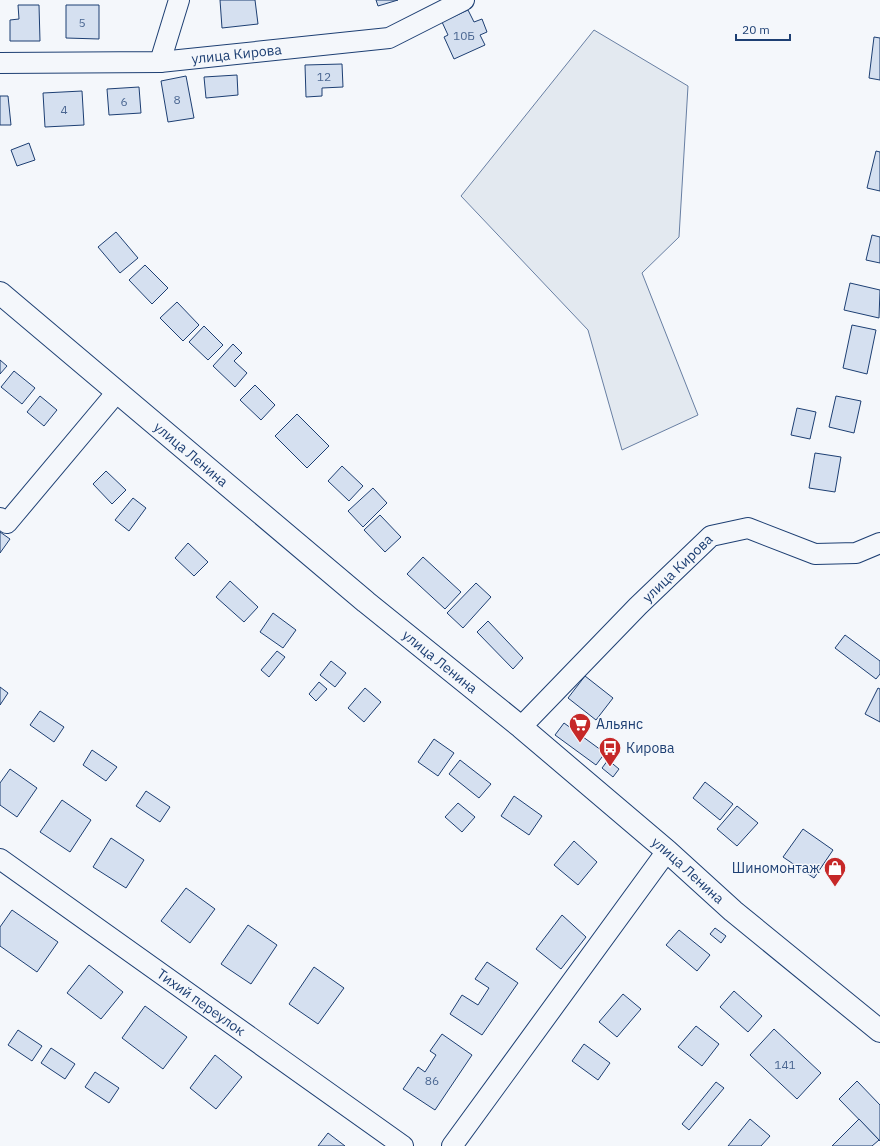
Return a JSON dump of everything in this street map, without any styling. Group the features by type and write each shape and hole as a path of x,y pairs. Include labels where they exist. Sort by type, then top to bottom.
{"main road":[{"name":"улица Ленина","path":"0,293 366,602 521,727 666,850 733,911 880,1031"}],"street":[{"path":"160,62 179,0"},
{"name":"улица Кирова","path":"0,63 160,62 389,38 464,0"},
{"path":"0,518 7,523 117,392"},
{"name":"улица Кирова","path":"521,727 638,606 712,536 748,528 815,554 856,553 880,543"},
{"path":"452,1146 666,850"},
{"name":"Тихий переулок","path":"0,859 403,1146"}],"shaded area":[{"path":"594,30 688,86 679,237 642,273 698,415 622,450 588,330 461,196"}],"building":[{"path":"220,0 255,0 258,24 222,28"},
{"path":"376,0 398,0 378,6"},
{"path":"18,5 39,5 40,41 10,41 10,20 19,19"},
{"path":"66,5 99,5 99,39 66,38"},
{"path":"468,10 474,22 482,19 487,32 480,35 485,45 454,59 444,37 448,35 442,22"},
{"path":"874,37 880,38 880,80 869,78"},
{"path":"342,64 343,87 322,88 322,96 306,97 305,65"},
{"path":"237,75 238,95 206,98 204,77"},
{"path":"186,76 194,118 168,122 161,81"},
{"path":"139,87 141,113 109,115 107,89"},
{"path":"82,91 84,125 45,127 43,93"},
{"path":"0,96 8,96 11,125 0,125"},
{"path":"29,143 35,160 17,166 11,150"},
{"path":"876,151 880,152 880,191 867,188"},
{"path":"116,232 138,258 120,273 98,247"},
{"path":"872,235 880,237 880,263 866,260"},
{"path":"145,265 168,288 152,304 129,280"},
{"path":"850,283 880,290 879,318 844,310"},
{"path":"177,302 199,325 183,341 160,318"},
{"path":"852,325 876,330 867,374 843,368"},
{"path":"204,326 223,345 208,360 189,342"},
{"path":"233,344 242,353 234,361 247,373 235,387 213,366"},
{"path":"0,360 7,366 0,374"},
{"path":"14,371 35,388 22,404 1,387"},
{"path":"255,385 275,405 261,420 240,400"},
{"path":"40,396 57,410 44,426 27,412"},
{"path":"836,396 861,401 854,433 829,427"},
{"path":"797,408 816,412 810,439 791,435"},
{"path":"297,414 329,446 307,468 275,436"},
{"path":"815,453 841,457 835,492 809,488"},
{"path":"342,466 363,486 349,501 328,481"},
{"path":"106,471 126,490 112,504 93,484"},
{"path":"373,488 387,503 363,527 348,511"},
{"path":"133,498 146,508 129,531 115,520"},
{"path":"380,515 401,537 385,552 364,530"},
{"path":"0,532 10,539 0,553"},
{"path":"188,543 208,562 194,576 175,558"},
{"path":"423,557 461,592 445,609 407,574"},
{"path":"230,581 258,607 244,622 216,597"},
{"path":"476,583 491,597 463,628 447,613"},
{"path":"273,613 296,630 283,648 260,632"},
{"path":"488,621 523,658 513,669 477,632"},
{"path":"845,635 880,661 880,674 876,679 835,648"},
{"path":"277,651 285,657 269,677 261,670"},
{"path":"331,661 346,673 335,687 320,675"},
{"path":"585,676 613,698 596,720 568,698"},
{"path":"319,682 327,689 316,701 309,694"},
{"path":"0,687 8,693 0,705"},
{"path":"365,688 381,702 364,722 348,708"},
{"path":"878,688 880,689 880,722 865,714"},
{"path":"40,711 64,727 54,742 30,725"},
{"name":"Альянс","path":"564,723 605,753 596,765 555,735"},
{"path":"434,739 454,753 438,776 418,762"},
{"path":"92,750 117,767 106,781 83,765"},
{"path":"460,760 491,784 479,798 449,774"},
{"path":"608,760 619,769 613,777 602,768"},
{"path":"10,769 37,788 17,817 0,805 0,783"},
{"path":"705,782 733,804 720,820 693,798"},
{"path":"146,791 170,807 160,822 136,806"},
{"path":"514,796 542,816 529,835 501,816"},
{"path":"62,800 91,820 70,852 40,832"},
{"path":"458,803 475,817 462,832 445,817"},
{"path":"737,806 758,823 737,846 717,829"},
{"path":"803,829 833,850 814,878 783,857"},
{"path":"111,838 144,860 126,888 93,867"},
{"path":"574,841 597,862 578,885 554,865"},
{"path":"186,888 215,909 190,943 161,921"},
{"path":"12,910 58,942 37,972 0,946 0,927"},
{"path":"562,915 586,937 561,969 536,949"},
{"path":"248,925 277,945 251,984 221,964"},
{"path":"715,928 726,936 721,943 710,934"},
{"path":"679,930 710,955 697,971 666,945"},
{"path":"487,962 518,983 482,1035 450,1014 462,995 478,1005 489,988 475,979"},
{"path":"89,965 123,992 101,1019 67,993"},
{"path":"314,967 344,988 318,1024 289,1004"},
{"path":"734,991 762,1016 748,1032 720,1007"},
{"path":"623,994 641,1009 617,1037 599,1022"},
{"path":"145,1006 187,1037 163,1069 122,1038"},
{"path":"696,1026 719,1044 702,1066 678,1047"},
{"path":"774,1029 821,1073 797,1099 750,1055"},
{"path":"18,1030 42,1046 32,1061 8,1045"},
{"path":"442,1034 472,1055 435,1110 403,1089 418,1067 425,1072 436,1055 430,1051"},
{"path":"584,1044 610,1063 598,1080 572,1061"},
{"path":"51,1048 75,1064 65,1079 41,1063"},
{"path":"215,1055 242,1077 216,1109 190,1088"},
{"path":"95,1072 119,1088 109,1103 85,1087"},
{"path":"857,1081 880,1105 880,1141 839,1099"},
{"path":"716,1082 724,1088 689,1130 682,1124"},
{"path":"750,1119 770,1136 761,1146 728,1146"},
{"path":"859,1119 879,1140 872,1146 832,1146"},
{"path":"328,1133 345,1146 318,1146"}],"place":[{"name":"Альянс","path":"580,744"},
{"name":"Кирова","path":"610,768"},
{"name":"Шиномонтаж","path":"835,888"}]}
